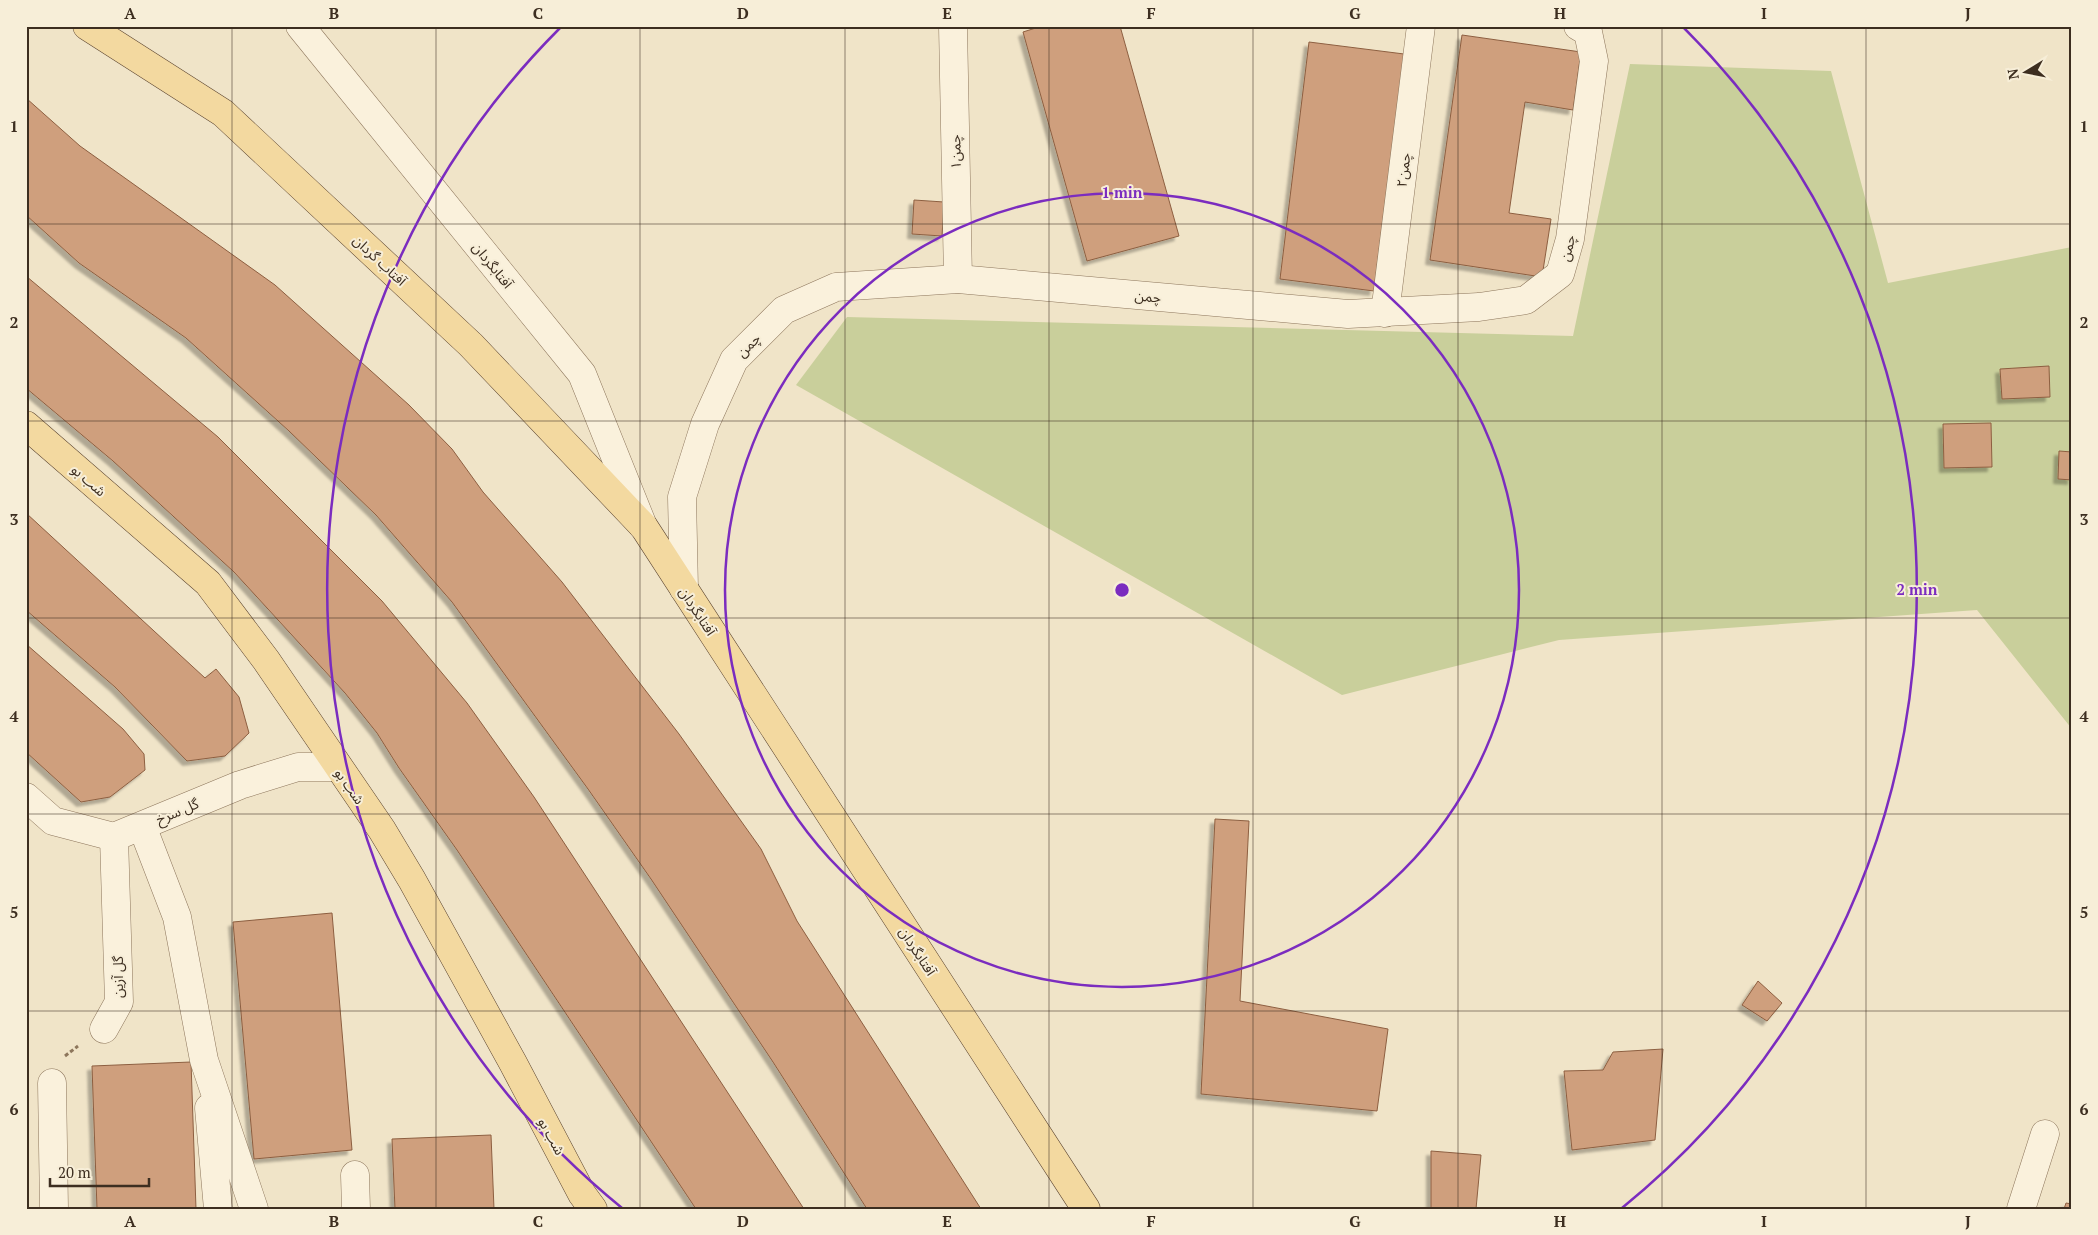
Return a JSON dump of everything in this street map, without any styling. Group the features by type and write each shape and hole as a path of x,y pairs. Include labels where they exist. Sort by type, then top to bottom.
{"main road":[{"name":"آفتاب گردان","path":"87,26 223,112 471,345 644,528"},
{"name":"شب بو","path":"26,426 208,582 266,660 337,767 382,830 412,880 513,1063 586,1204"},
{"name":"آفتابگردان","path":"644,528 1086,1209"}],"street":[{"name":"آفتابگردان","path":"300,26 582,374 644,528"},
{"name":"چمن۱","path":"952,26 958,279"},
{"name":"چمن۲","path":"1385,313 1421,26"},
{"name":"چمن","path":"684,589 682,497 705,424 734,360 784,310 836,287 958,279 1348,314 1479,307 1526,300 1560,274 1570,239 1594,61 1588,32 1578,26"},
{"name":"گل سرخ","path":"114,837 240,785 298,767 337,767"},
{"path":"26,797 53,821 114,837"},
{"path":"142,826 177,917 204,1060 218,1209"},
{"name":"گل آزین","path":"104,1029 118,1002 114,837"},
{"path":"204,1060 254,1209"},
{"path":"52,1083 54,1209"},
{"path":"2022,1209 2044,1134"},
{"path":"355,1175 356,1209"}],"path":[{"path":"52,1083 58,1062 81,1043 104,1029"}],"green space":[{"path":"1630,64 1831,71 1888,283 2072,247 2072,729 1977,610 1559,640 1342,695 796,385 847,317 1573,336"}],"building":[{"path":"1042,26 1120,26 1179,236 1087,261 1023,32"},
{"path":"1462,35 1581,52 1573,110 1525,102 1509,213 1551,219 1542,277 1430,260"},
{"path":"1309,42 1404,54 1374,291 1280,279"},
{"path":"26,98 80,146 275,285 409,405 452,449 483,492 562,582 679,734 761,849 797,921 981,1209 867,1209 773,1062 651,879 452,602 376,515 289,431 186,338 79,263 26,215"},
{"path":"914,200 944,202 942,236 912,234"},
{"path":"26,276 218,437 382,601 467,703 534,797 804,1209 696,1209 457,850 399,768 377,733 345,693 234,572 113,461 26,388"},
{"path":"2049,366 2050,397 2002,399 2000,369"},
{"path":"1991,423 1992,467 1944,468 1943,424"},
{"path":"2059,451 2072,452 2072,480 2058,479"},
{"path":"26,513 205,678 216,669 239,697 249,733 225,756 187,761 115,687 26,610"},
{"path":"26,644 123,729 144,754 145,770 110,797 81,802 26,752"},
{"path":"1215,819 1249,821 1240,1001 1388,1029 1377,1111 1201,1094"},
{"path":"332,913 352,1150 254,1159 233,922"},
{"path":"1758,981 1782,1003 1767,1021 1742,1005"},
{"path":"1663,1049 1655,1140 1572,1150 1564,1071 1603,1070 1613,1052"},
{"path":"191,1062 196,1209 97,1209 92,1066"},
{"path":"491,1135 494,1209 395,1209 392,1139"},
{"path":"1431,1151 1481,1155 1476,1209 1431,1209"},
{"path":"2066,1203 2072,1204 2072,1209 2064,1209"}]}
